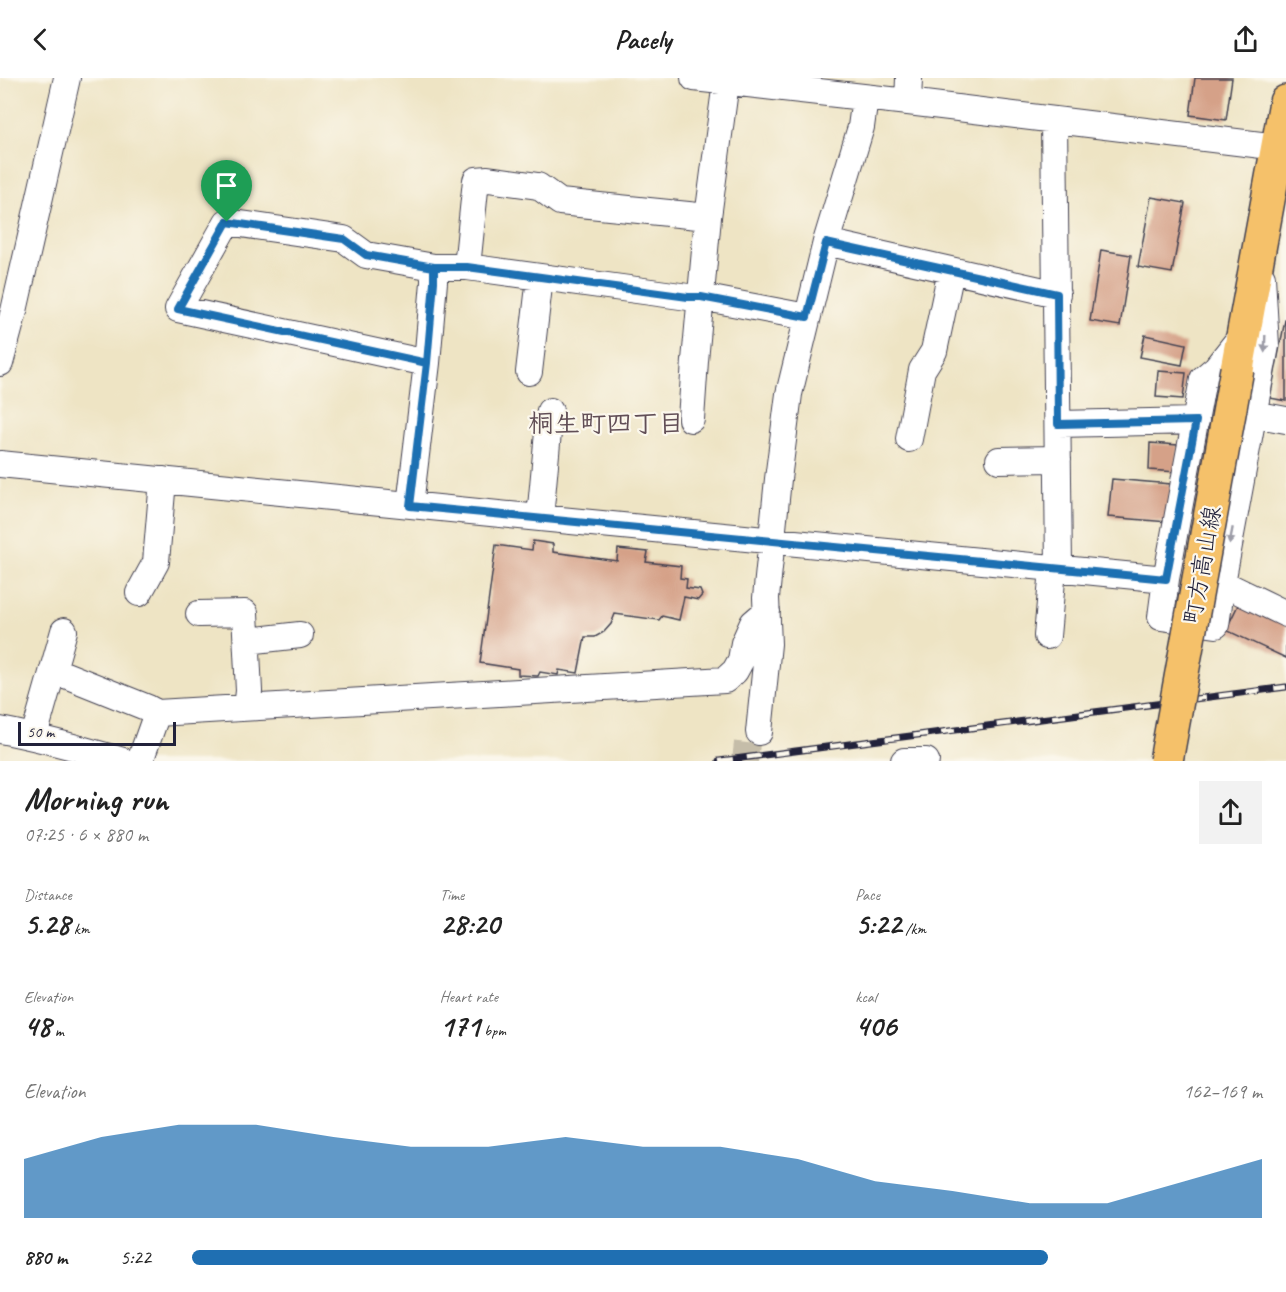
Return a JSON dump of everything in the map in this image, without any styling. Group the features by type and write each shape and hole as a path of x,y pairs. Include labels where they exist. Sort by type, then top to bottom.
{"main road":[{"path":"1244,331 1260,244 1282,148 1286,102"},
{"name":"町方高山線","path":"1166,761 1244,331"}],"street":[{"path":"0,363 67,78"},
{"path":"694,78 865,98 908,90 1054,120 1282,148"},
{"path":"691,419 708,218 726,82"},
{"path":"753,737 768,644 763,614 789,394 826,243 861,127 865,98"},
{"path":"1047,636 1056,569 1058,459 1054,120"},
{"path":"467,267 476,180 488,179 538,186 560,202 708,218"},
{"path":"427,363 178,309 227,222 344,239 366,255 434,267 467,267 701,297 807,317"},
{"path":"826,243 1057,294"},
{"path":"1244,331 1216,368 1203,380 1161,617 1216,625 1266,346 1260,244"},
{"path":"410,506 427,363 434,267"},
{"path":"909,439 922,370 934,351 951,271"},
{"path":"528,372 539,286 538,277"},
{"path":"540,518 550,411"},
{"path":"1254,414 1286,420"},
{"path":"1058,424 1196,421"},
{"path":"999,460 1058,459"},
{"path":"0,464 1166,579"},
{"path":"139,593 156,562 163,480"},
{"path":"1222,583 1286,614"},
{"path":"199,614 245,613 249,690 247,708"},
{"path":"53,670 157,713 725,680 741,660 744,643 753,623 763,614"},
{"path":"34,736 64,631"},
{"path":"247,641 300,635"},
{"path":"140,761 157,713"},
{"path":"0,730 34,736 123,761"},
{"path":"904,761 926,761"}],"building":[{"path":"1195,78 1232,78 1226,120 1190,115"},
{"path":"1151,197 1185,203 1172,273 1138,267"},
{"path":"1101,250 1131,255 1120,326 1090,321"},
{"path":"1286,320 1286,401 1270,398"},
{"path":"1145,335 1186,344 1182,365 1140,357"},
{"path":"1158,371 1186,373 1183,399 1156,397"},
{"path":"1150,443 1178,445 1177,472 1149,470"},
{"path":"1112,479 1171,484 1168,522 1108,517"},
{"path":"533,541 553,544 553,552 617,561 618,549 648,552 646,562 681,566 680,578 687,579 686,588 700,590 702,595 698,600 684,597 679,620 662,616 659,620 615,614 611,624 604,632 595,637 585,637 578,673 559,670 558,675 540,672 538,676 518,675 518,669 480,663 496,545 532,550"},
{"path":"1240,601 1286,623 1286,658 1226,630"}],"tunnel":[{"path":"745,761 747,743"}],"railway":[{"path":"719,761 1286,687"}],"district":[{"name":"桐生町四丁目","path":"606,423"}],"route":[{"path":"227,222 178,309 427,363 434,282 434,267 467,267 701,297 807,317 826,243 1057,294 1058,424 1196,421 1166,579 410,506 427,363 434,267 366,255 344,239 227,222"}]}
